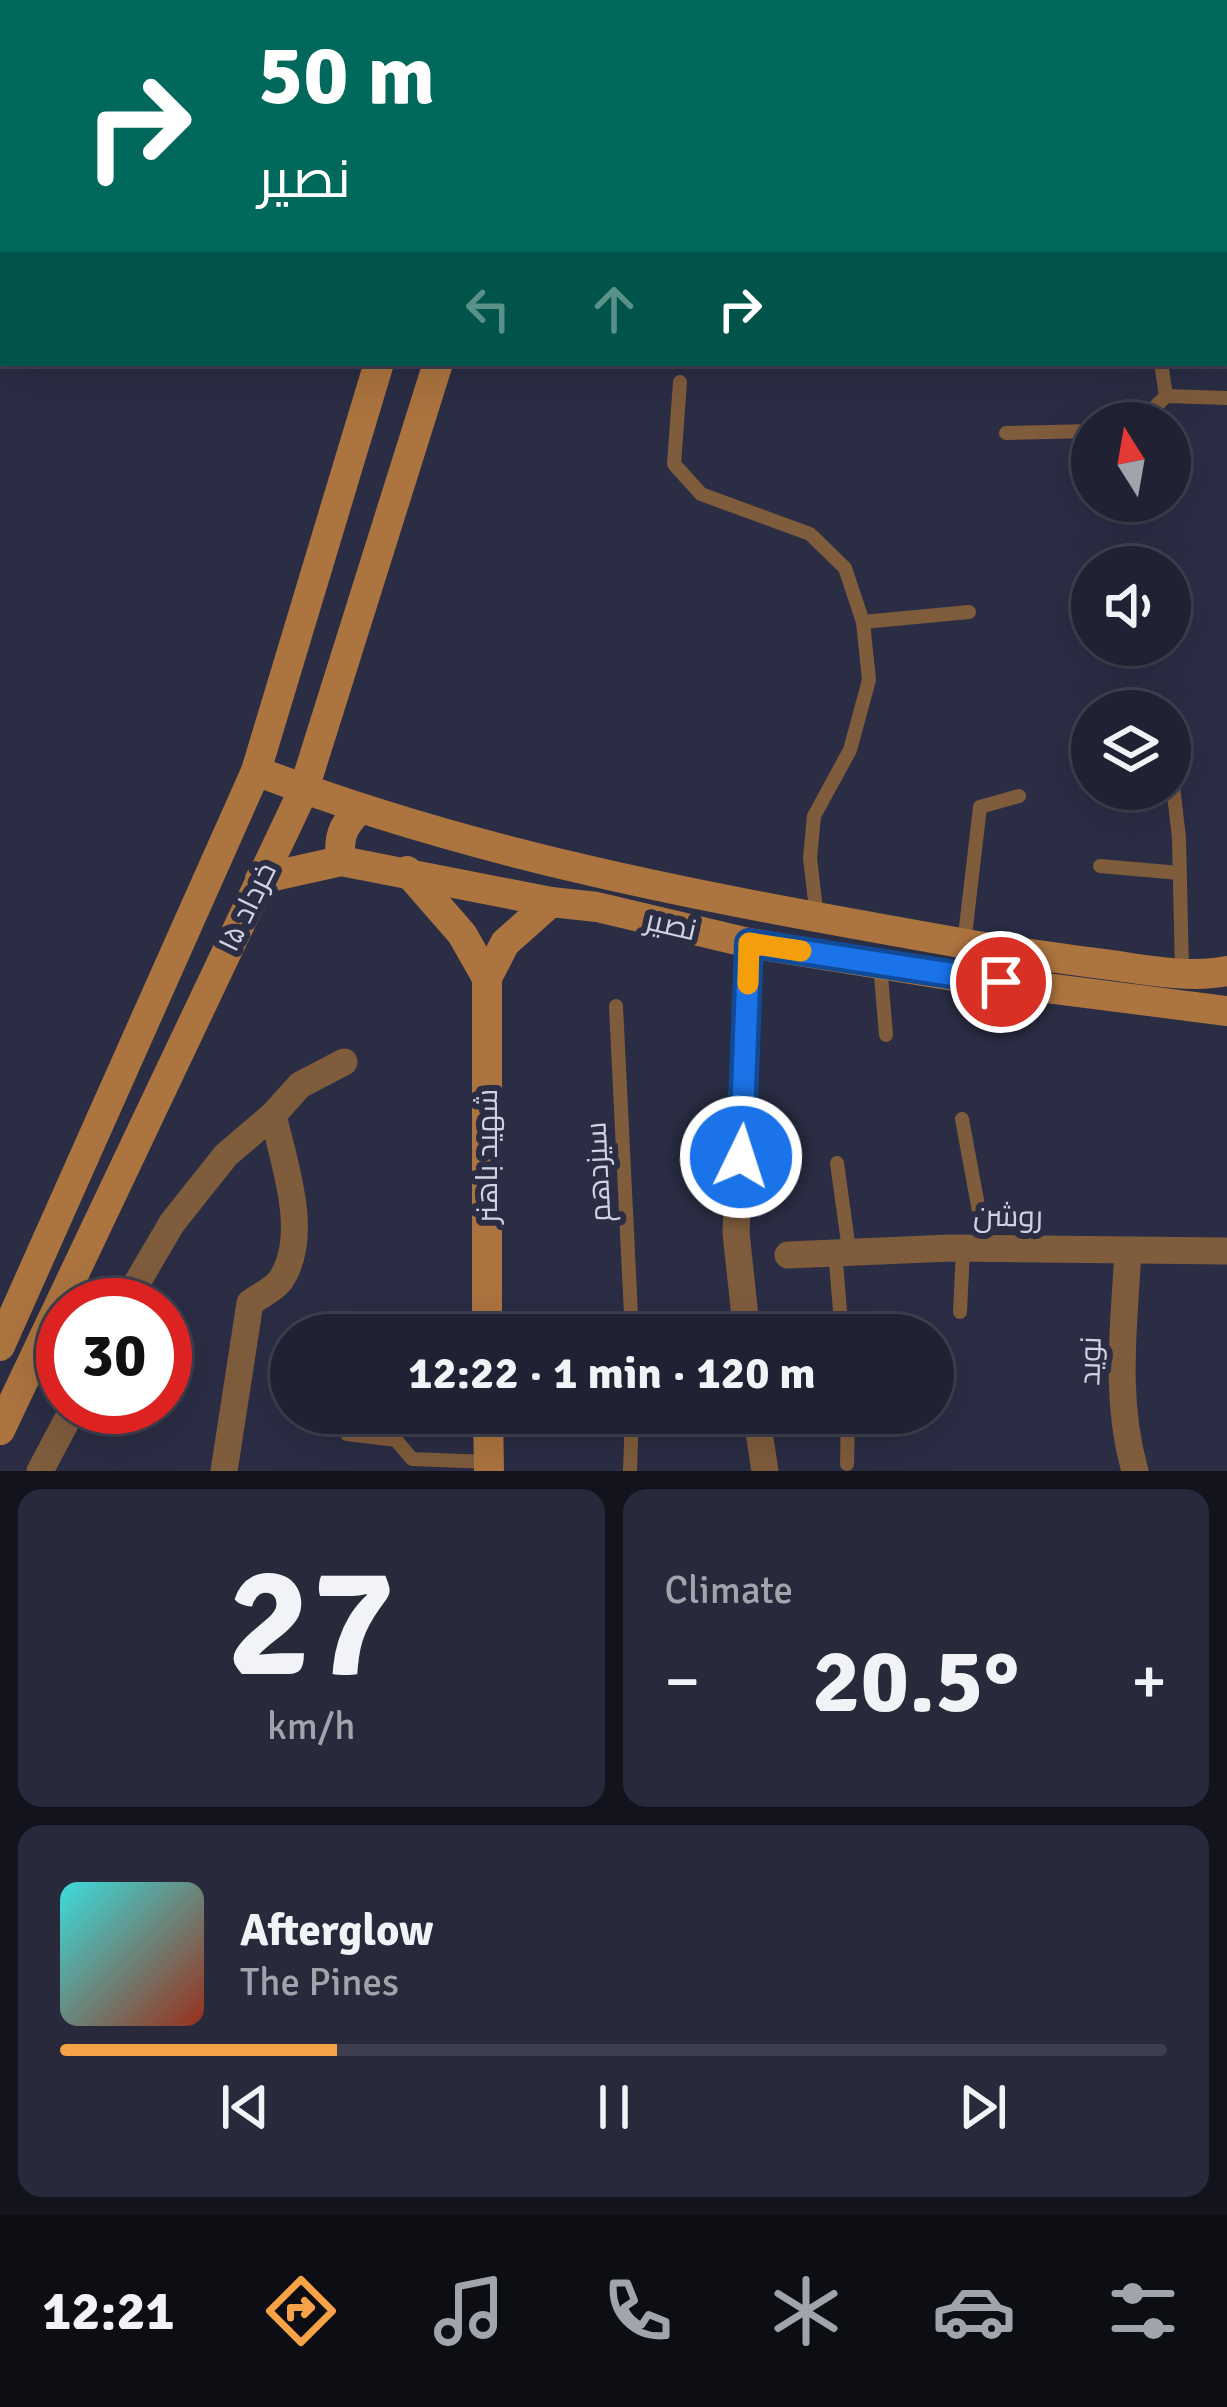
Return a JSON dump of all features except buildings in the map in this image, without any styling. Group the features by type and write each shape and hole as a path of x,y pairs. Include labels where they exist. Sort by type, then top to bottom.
{"street":[{"name":"۱۵ خرداد","path":"0,1346 256,771 378,366"},
{"name":"۱۵ خرداد","path":"0,1430 304,788 437,366"},
{"path":"256,771 359,810 520,856 711,900 964,944 1212,971 1217,1010"},
{"path":"341,861 338,842 359,810"},
{"name":"نصیر","path":"260,879 341,861 597,907 749,943 1217,1010"},
{"path":"407,871 462,934 487,978"},
{"path":"702,932 711,900"},
{"path":"487,978 505,943 550,902"},
{"path":"745,1314 736,1233 749,943"},
{"name":"شهید باهنر","path":"487,978 487,1314"},
{"path":"140,1278 172,1223 226,1155 300,1085 344,1062"},
{"path":"224,1471 250,1303 278,1284 291,1259 289,1184 273,1115"},
{"name":"روشن","path":"788,1255 842,1250 1227,1251"},
{"name":"نوید","path":"1128,1252 1120,1385 1124,1431 1135,1471"},
{"path":"40,1471 62,1434"},
{"path":"488,1434 489,1466"},
{"path":"759,1434 765,1471"}],"lane":[{"path":"1161,366 1166,397"},
{"path":"680,382 674,464 701,494 810,534 845,568 863,622 869,680 850,750 814,816 810,858 817,918"},
{"path":"1161,402 1166,397 1227,398"},
{"path":"1006,433 1071,431"},
{"path":"863,622 969,612"},
{"path":"964,944 980,807 1019,796"},
{"path":"1174,810 1180,872 1212,971"},
{"path":"1100,866 1180,872"},
{"path":"880,964 886,1035"},
{"name":"سیزدهم","path":"616,1006 631,1314"},
{"path":"960,1312 975,1249 962,1120"},
{"path":"838,1162 842,1314"},
{"path":"347,1434 397,1440 411,1465 489,1466"},
{"path":"630,1471 631,1434"},
{"path":"847,1464 848,1434"}],"slow traffic":[{"path":"748,984 749,943 801,951"}],"route":[{"path":"741,1157 749,943 1001,982"}]}
